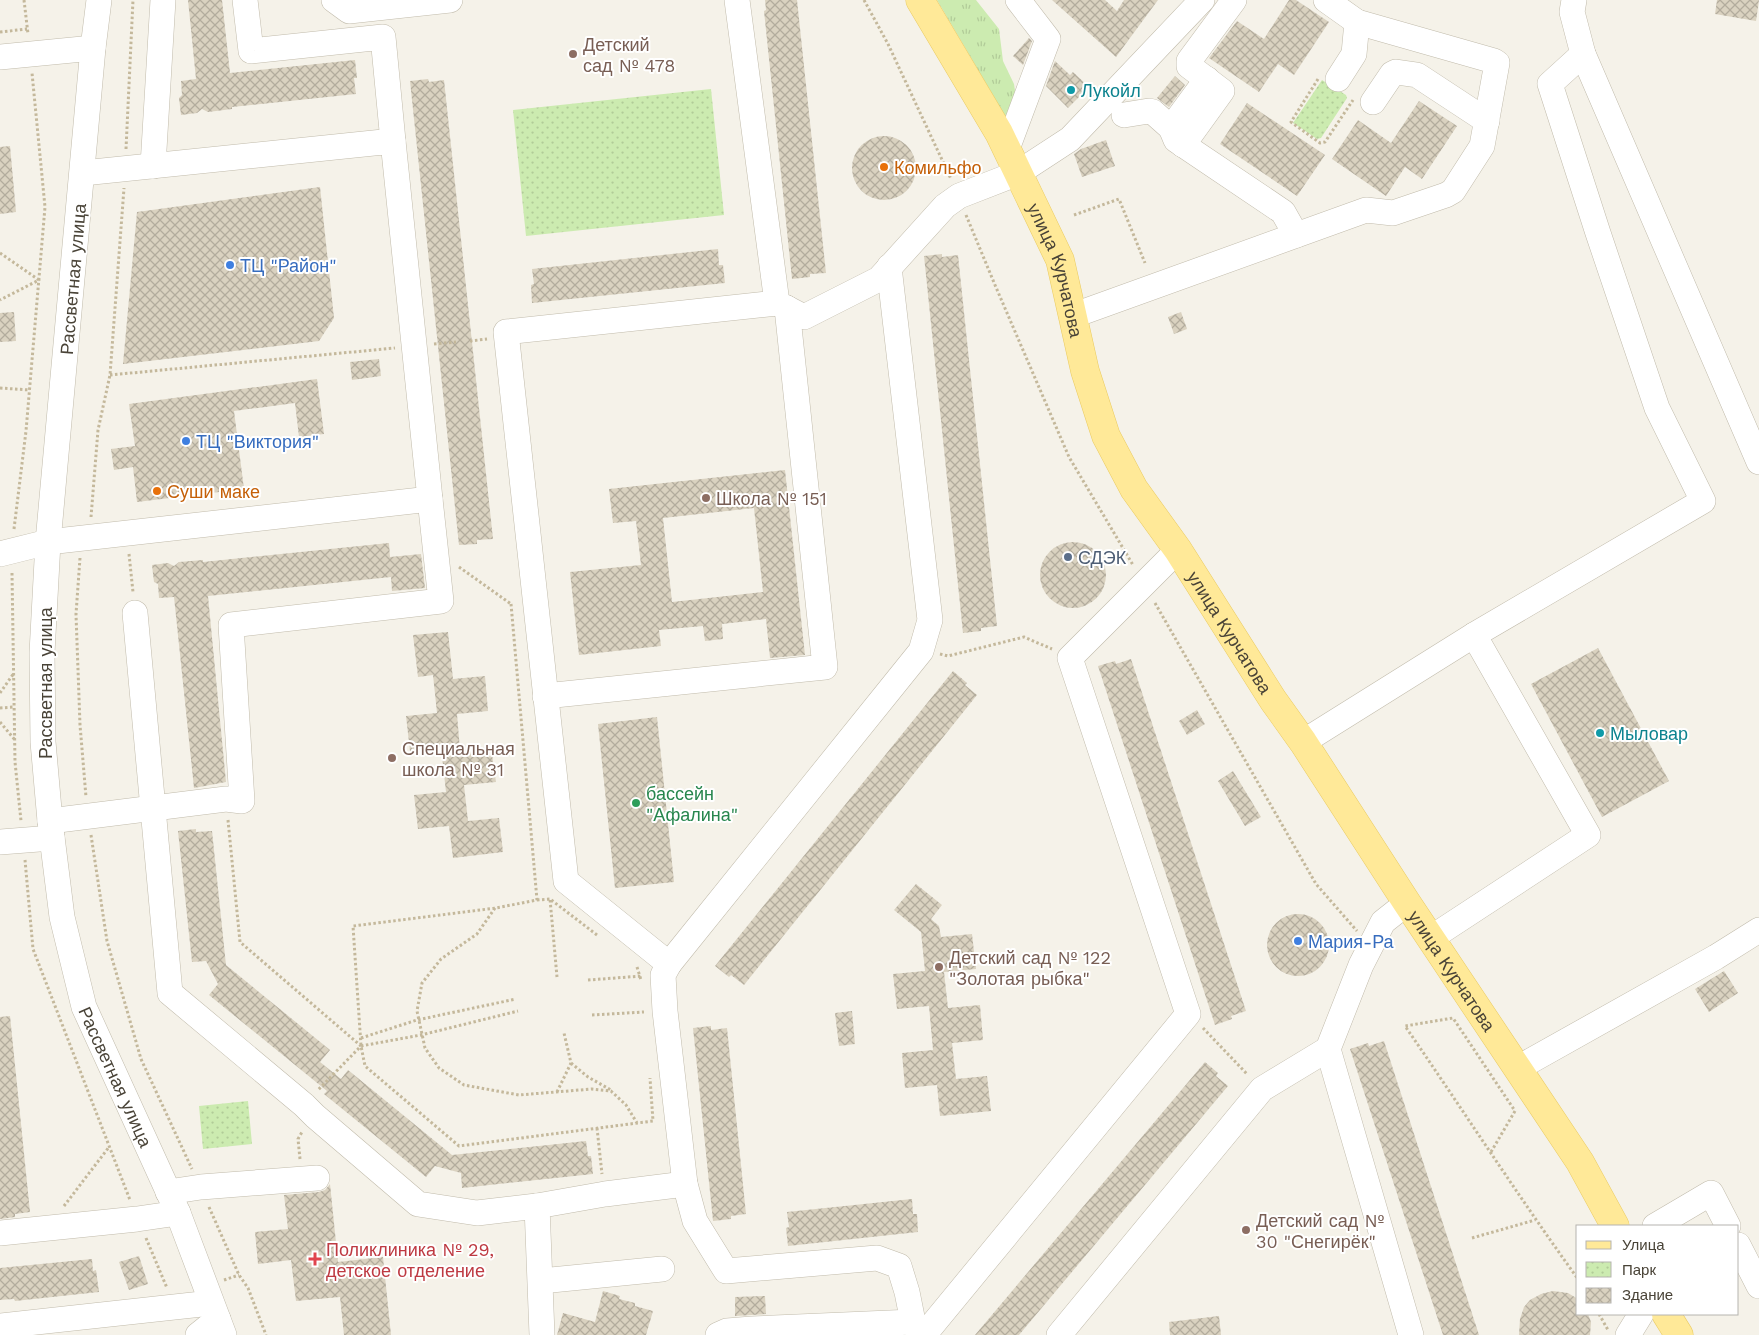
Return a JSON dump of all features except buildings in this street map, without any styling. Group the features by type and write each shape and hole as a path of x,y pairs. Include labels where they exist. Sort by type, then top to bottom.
{"main road":[{"name":"улица Курчатова","path":"920,0 999,133 1060,260 1085,371 1106,436 1134,489 1178,550 1273,700 1303,742 1580,1162 1615,1225"},
{"path":"1667,1315 1679,1335"}],"street":[{"name":"Рассветная улица","path":"99,0 48,542 42,663 43,742 62,917 84,1007 173,1202 218,1319"},
{"path":"153,166 163,0"},
{"path":"0,842 51,829 88,815 153,809 226,799 242,801 231,625 441,601 383,37 251,51 245,0"},
{"path":"334,0 349,11 450,0"},
{"path":"546,696 825,667 782,305 737,0"},
{"path":"1012,161 1048,39 1018,0"},
{"path":"653,975 566,881 506,332 782,305 804,317 879,279 945,206 959,196 1012,161 1070,139 1202,0"},
{"path":"1177,136 1207,79 1189,66 1189,62 1234,0"},
{"path":"1072,316 1366,210 1393,213 1450,194 1482,146 1497,63 1356,22 1326,0"},
{"path":"1574,0 1572,12 1583,54 1759,462"},
{"path":"1329,77 1354,54 1356,22"},
{"path":"1408,73 1418,39"},
{"path":"0,57 93,48"},
{"path":"1303,742 1474,635 1702,500 1657,408 1550,84 1583,54"},
{"path":"1364,100 1392,74 1396,72 1408,73 1417,75 1487,122"},
{"path":"1124,115 1151,111 1177,136 1282,212 1287,217 1296,235"},
{"path":"83,173 393,141"},
{"path":"889,267 930,620 921,650 653,975 650,1012 685,1184 695,1221 726,1271 877,1258 899,1266 919,1331"},
{"path":"0,554 48,542 430,499"},
{"path":"919,1331 1188,1014 1070,658 1178,550"},
{"path":"135,613 170,993 418,1204 477,1213 685,1184"},
{"path":"1431,938 1588,835 1474,635"},
{"path":"1059,1335 1262,1089 1328,1049 1361,965 1383,922 1408,903"},
{"path":"1518,1068 1707,962 1759,930"},
{"path":"1328,1049 1411,1335"},
{"path":"0,1234 137,1219 201,1187 310,1179"},
{"path":"1657,1225 1711,1193 1727,1225"},
{"path":"537,1206 542,1335"},
{"path":"1739,1247 1759,1286"},
{"path":"541,1280 662,1269"},
{"path":"1628,1335 1640,1315"},
{"path":"0,1326 218,1319"},
{"path":"198,1335 218,1319"},
{"path":"718,1335 727,1331 752,1329 919,1331"}],"path":[{"path":"864,0 888,44 959,196"},
{"path":"0,32 27,29"},
{"path":"1329,77 1291,119 1292,124 1323,144 1364,100"},
{"path":"1074,215 1120,199 1145,263"},
{"path":"0,253 39,280 0,300"},
{"path":"110,375 456,342"},
{"path":"0,388 30,390"},
{"path":"127,533 135,613"},
{"path":"436,551 538,623"},
{"path":"511,604 537,900 496,908 353,926 361,1046 365,1066 459,1146 653,1121 649,1071"},
{"path":"921,650 948,656 1024,637 1044,644 1070,658"},
{"path":"0,693 14,673"},
{"path":"0,708 14,707"},
{"path":"0,722 15,740"},
{"path":"226,799 240,942 361,1046"},
{"path":"557,977 550,899 601,939"},
{"path":"496,908 477,934 442,959 422,983 416,1011 424,1048 439,1068 464,1085 519,1095 592,1089 611,1091"},
{"path":"631,962 653,975"},
{"path":"588,980 653,975"},
{"path":"361,1038 418,1020 516,999"},
{"path":"310,1179 298,1139 309,1110 361,1046 421,1035 518,1011"},
{"path":"592,1015 650,1012"},
{"path":"1188,1014 1262,1089"},
{"path":"1491,1152 1515,1111 1453,1018 1405,1026 1486,1144 1491,1152 1535,1220 1576,1276"},
{"path":"564,1033 571,1063 588,1077 611,1091 626,1105 637,1123"},
{"path":"556,1093 571,1063"},
{"path":"597,1128 605,1194"},
{"path":"47,1228 109,1147"},
{"path":"1472,1238 1535,1220"},
{"path":"1600,1315 1611,1335"}],"green space":[{"path":"937,0 976,0 999,29 1003,61 1014,84 1017,104 1007,119"},
{"path":"1322,80 1346,95 1347,98 1321,138 1317,139 1293,123"},
{"path":"711,89 724,215 526,236 513,110"},
{"path":"248,1101 252,1144 203,1149 199,1106"}],"place":[{"name":"Детский сад № 478","path":"573,54"},
{"name":"Лукойл","path":"1071,90"},
{"name":"Комильфо","path":"884,167"},
{"name":"ТЦ \"Район\"","path":"230,265"},
{"name":"ТЦ \"Виктория\"","path":"186,441"},
{"name":"Суши маке","path":"157,491"},
{"name":"Школа № 151","path":"706,498"},
{"name":"СДЭК","path":"1068,557"},
{"name":"Мыловар","path":"1600,733"},
{"name":"Специальная школа № 31","path":"392,758"},
{"name":"бассейн \"Афалина\"","path":"636,803"},
{"name":"Мария-Ра","path":"1298,941"},
{"name":"Детский сад № 122 \"Золотая рыбка\"","path":"939,967"},
{"name":"Детский сад № 30 \"Снегирёк\"","path":"1246,1230"},
{"name":"Поликлиника № 29, детское отделение","path":"315,1259"}]}
